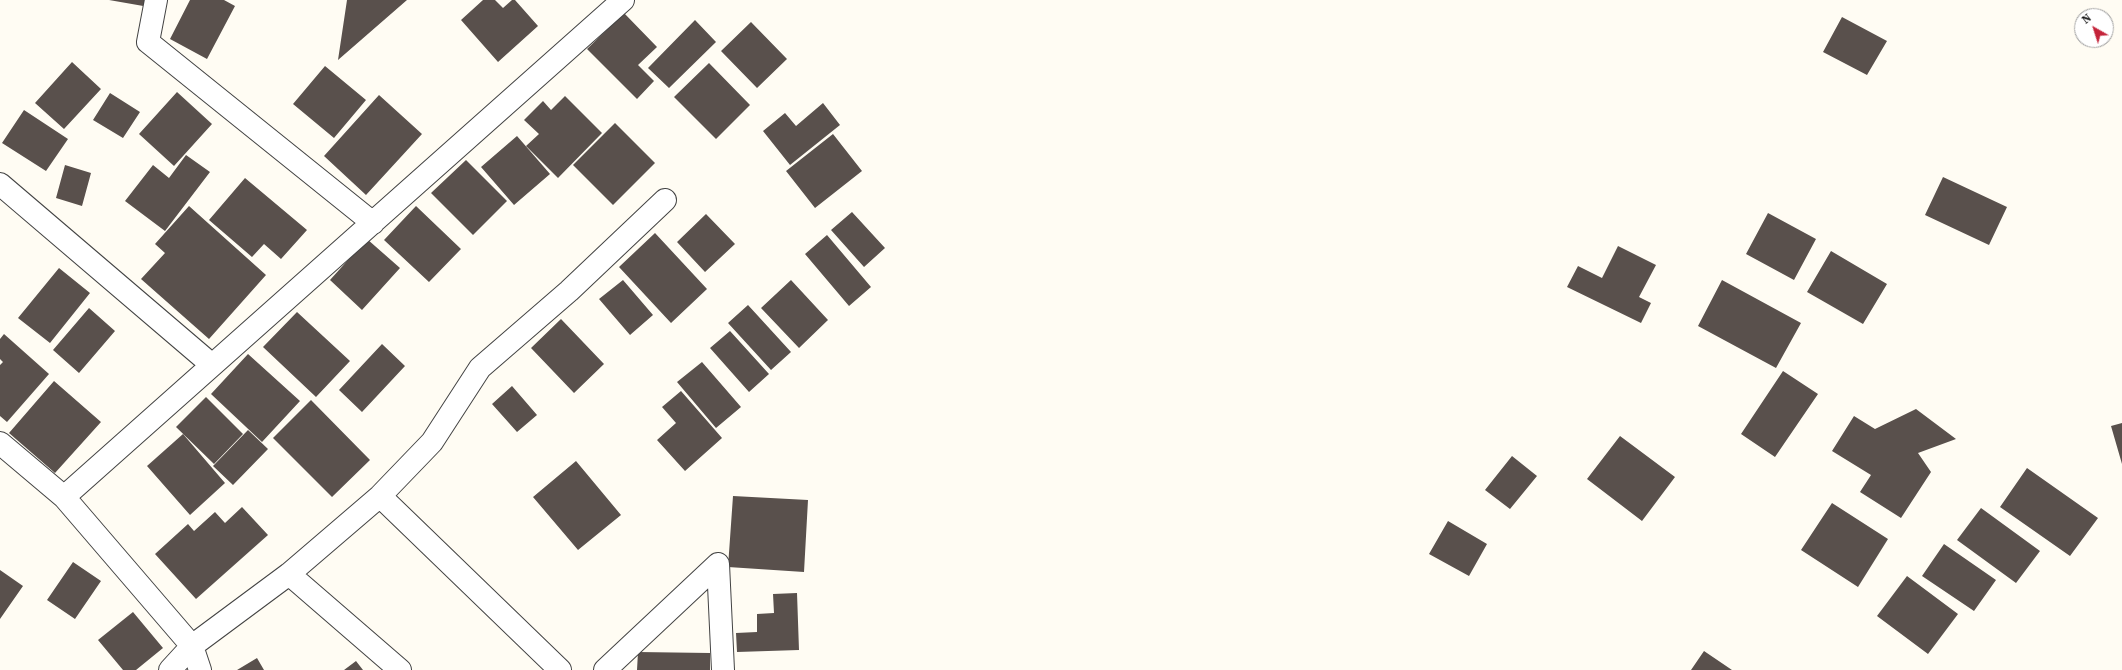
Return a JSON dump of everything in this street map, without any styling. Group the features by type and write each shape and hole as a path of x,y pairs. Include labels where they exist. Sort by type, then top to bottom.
{"street":[{"path":"156,0 148,42 373,223"},
{"path":"64,497 624,0"},
{"path":"0,184 212,365"},
{"path":"170,670 192,646 289,574 380,496 432,442 480,368 569,291 665,200"},
{"path":"0,443 64,497 192,646 200,670"},
{"path":"380,496 560,670"},
{"path":"605,670 718,564 723,670"},
{"path":"289,574 400,670"}],"building":[{"path":"109,0 150,0 149,7"},
{"path":"190,0 224,0 235,6 207,59 170,39"},
{"path":"347,0 407,0 338,60"},
{"path":"483,0 495,0 503,8 512,0 515,0 538,26 498,62 461,20"},
{"path":"624,13 657,47 638,65 654,81 637,99 587,49"},
{"path":"1842,17 1887,41 1867,75 1823,52"},
{"path":"695,20 716,42 669,88 648,68"},
{"path":"751,22 787,59 757,88 721,51"},
{"path":"72,62 101,89 64,129 35,103"},
{"path":"709,63 750,105 716,139 674,97"},
{"path":"325,66 366,100 334,138 293,104"},
{"path":"177,92 212,124 174,166 139,134"},
{"path":"110,93 140,112 123,138 93,120"},
{"path":"379,95 422,134 366,195 324,156"},
{"path":"565,96 602,133 558,178 526,146 539,134 524,120 543,101 551,110"},
{"path":"823,103 840,125 790,165 763,131 785,113 796,126"},
{"path":"24,110 68,139 46,171 2,143"},
{"path":"615,123 655,163 613,205 573,165"},
{"path":"833,134 862,171 815,208 786,171"},
{"path":"517,136 550,174 514,205 481,167"},
{"path":"186,155 210,172 165,231 125,201 153,165 169,178"},
{"path":"466,160 507,201 473,235 431,193"},
{"path":"65,165 91,173 82,206 56,198"},
{"path":"1943,177 2007,207 1989,245 1925,215"},
{"path":"245,178 307,230 281,259 264,244 252,257 209,220"},
{"path":"189,206 266,275 209,339 141,279 165,253 155,244"},
{"path":"416,206 461,249 429,282 384,240"},
{"path":"852,212 885,248 864,267 831,230"},
{"path":"1768,213 1816,239 1794,280 1746,254"},
{"path":"706,214 735,244 705,272 677,242"},
{"path":"655,233 707,289 671,323 619,267"},
{"path":"827,235 871,287 849,306 805,254"},
{"path":"367,239 400,268 362,310 330,280"},
{"path":"1618,246 1656,265 1639,297 1651,303 1641,323 1567,287 1578,266 1602,278"},
{"path":"1831,251 1887,284 1863,324 1807,292"},
{"path":"59,268 90,293 50,343 18,318"},
{"path":"623,280 653,315 630,335 599,299"},
{"path":"791,280 828,320 799,348 761,308"},
{"path":"1722,280 1801,323 1776,368 1698,326"},
{"path":"748,305 791,352 771,370 728,323"},
{"path":"89,308 115,331 79,373 53,350"},
{"path":"297,312 350,361 316,397 263,347"},
{"path":"561,319 604,364 574,393 531,348"},
{"path":"730,331 769,374 749,392 710,348"},
{"path":"4,334 49,374 7,422 0,416 0,365 3,362 0,359 0,339"},
{"path":"382,344 405,366 362,412 339,390"},
{"path":"248,354 300,401 262,442 211,394"},
{"path":"702,362 741,407 716,428 677,382"},
{"path":"1783,371 1818,394 1775,457 1741,434"},
{"path":"54,381 101,422 55,473 9,433"},
{"path":"512,386 537,415 517,432 492,404"},
{"path":"681,391 722,438 685,471 657,440 676,423 662,407"},
{"path":"206,397 243,434 214,464 176,427"},
{"path":"311,400 370,460 332,497 273,438"},
{"path":"1916,409 1956,439 1918,453 1931,472 1901,518 1860,492 1871,475 1832,451 1854,416 1875,429"},
{"path":"2122,423 2122,464 2111,426"},
{"path":"248,430 268,449 233,485 213,466"},
{"path":"183,434 225,483 190,515 147,466"},
{"path":"1620,436 1675,477 1642,521 1587,479"},
{"path":"1512,456 1537,476 1510,509 1485,490"},
{"path":"576,461 621,515 578,550 533,497"},
{"path":"2027,468 2098,518 2070,556 2000,507"},
{"path":"733,496 808,500 804,572 728,567"},
{"path":"1832,503 1888,539 1858,587 1801,550"},
{"path":"242,507 268,535 196,599 155,554 188,524 194,531 215,512 225,523"},
{"path":"1981,508 2040,551 2016,583 1957,540"},
{"path":"1448,521 1487,544 1469,576 1429,554"},
{"path":"1944,544 1996,580 1974,611 1922,576"},
{"path":"73,562 101,581 75,619 47,600"},
{"path":"0,570 23,586 0,619"},
{"path":"1907,576 1958,614 1928,654 1877,616"},
{"path":"797,593 799,650 737,652 736,633 757,632 757,614 774,613 773,594"},
{"path":"133,612 163,648 136,670 123,670 98,640"},
{"path":"1704,651 1732,670 1691,670"},
{"path":"638,652 710,653 710,670 637,670"},
{"path":"257,658 264,670 237,670"},
{"path":"356,661 363,670 344,670"}]}
